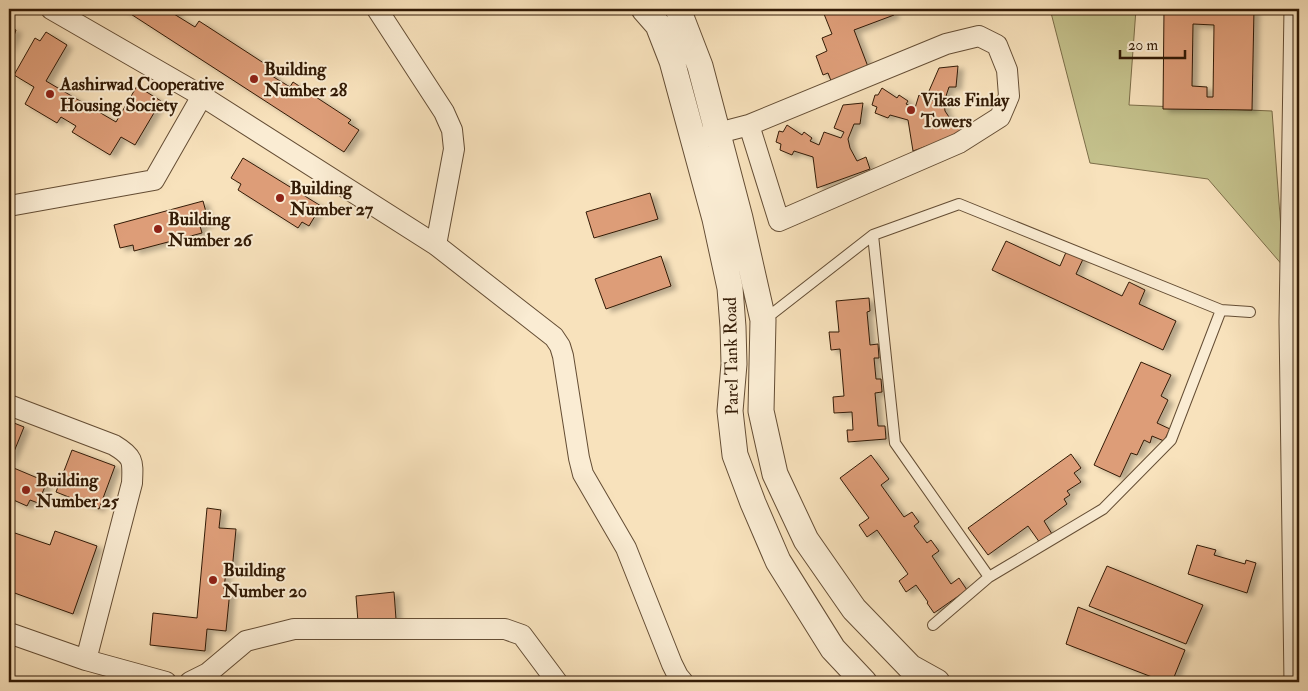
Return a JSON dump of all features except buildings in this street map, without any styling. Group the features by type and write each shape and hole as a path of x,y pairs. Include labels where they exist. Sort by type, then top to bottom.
{"street":[{"path":"51,9 202,96 436,245 554,337 560,346 563,356 583,474 626,548 672,664 683,682"},
{"path":"377,9 444,112 452,130 454,149 436,245"},
{"name":"Parel Tank Road","path":"644,9 658,25 672,61 716,219 730,288 734,364 730,411 735,455 778,561 833,649 864,682"},
{"path":"678,9 700,66 756,285 763,320 761,411 775,474 806,540 854,609 910,667 937,682"},
{"path":"1297,9 1298,51 1292,322 1297,496 1297,682"},
{"path":"693,139 749,125 946,44 979,36 997,45 1008,70 1009,96 1000,117 959,143 779,221 749,125"},
{"path":"9,206 154,180 202,96"},
{"path":"730,288 756,285"},
{"path":"9,404 114,445 128,453 133,465 132,483 86,660"},
{"path":"190,682 208,673 246,641 294,629 505,629 522,635 557,682"},
{"path":"9,633 86,660 158,681"}],"lane":[{"path":"763,320 873,235 959,204 1221,310 1250,312"},
{"path":"873,235 895,443 989,578"},
{"path":"933,625 989,578 1103,509 1171,440 1221,310"}],"shaded area":[{"path":"1050,9 1136,9 1129,105 1272,111 1284,267 1208,179 1090,163"}],"place":[{"name":"Building Number 28","path":"254,79"},
{"name":"Aashirwad Cooperative Housing Society","path":"50,94"},
{"name":"Vikas Finlay Towers","path":"911,110"},
{"name":"Building Number 27","path":"280,198"},
{"name":"Building Number 26","path":"158,229"},
{"name":"Building Number 25","path":"26,490"},
{"name":"Building Number 20","path":"213,580"}]}
